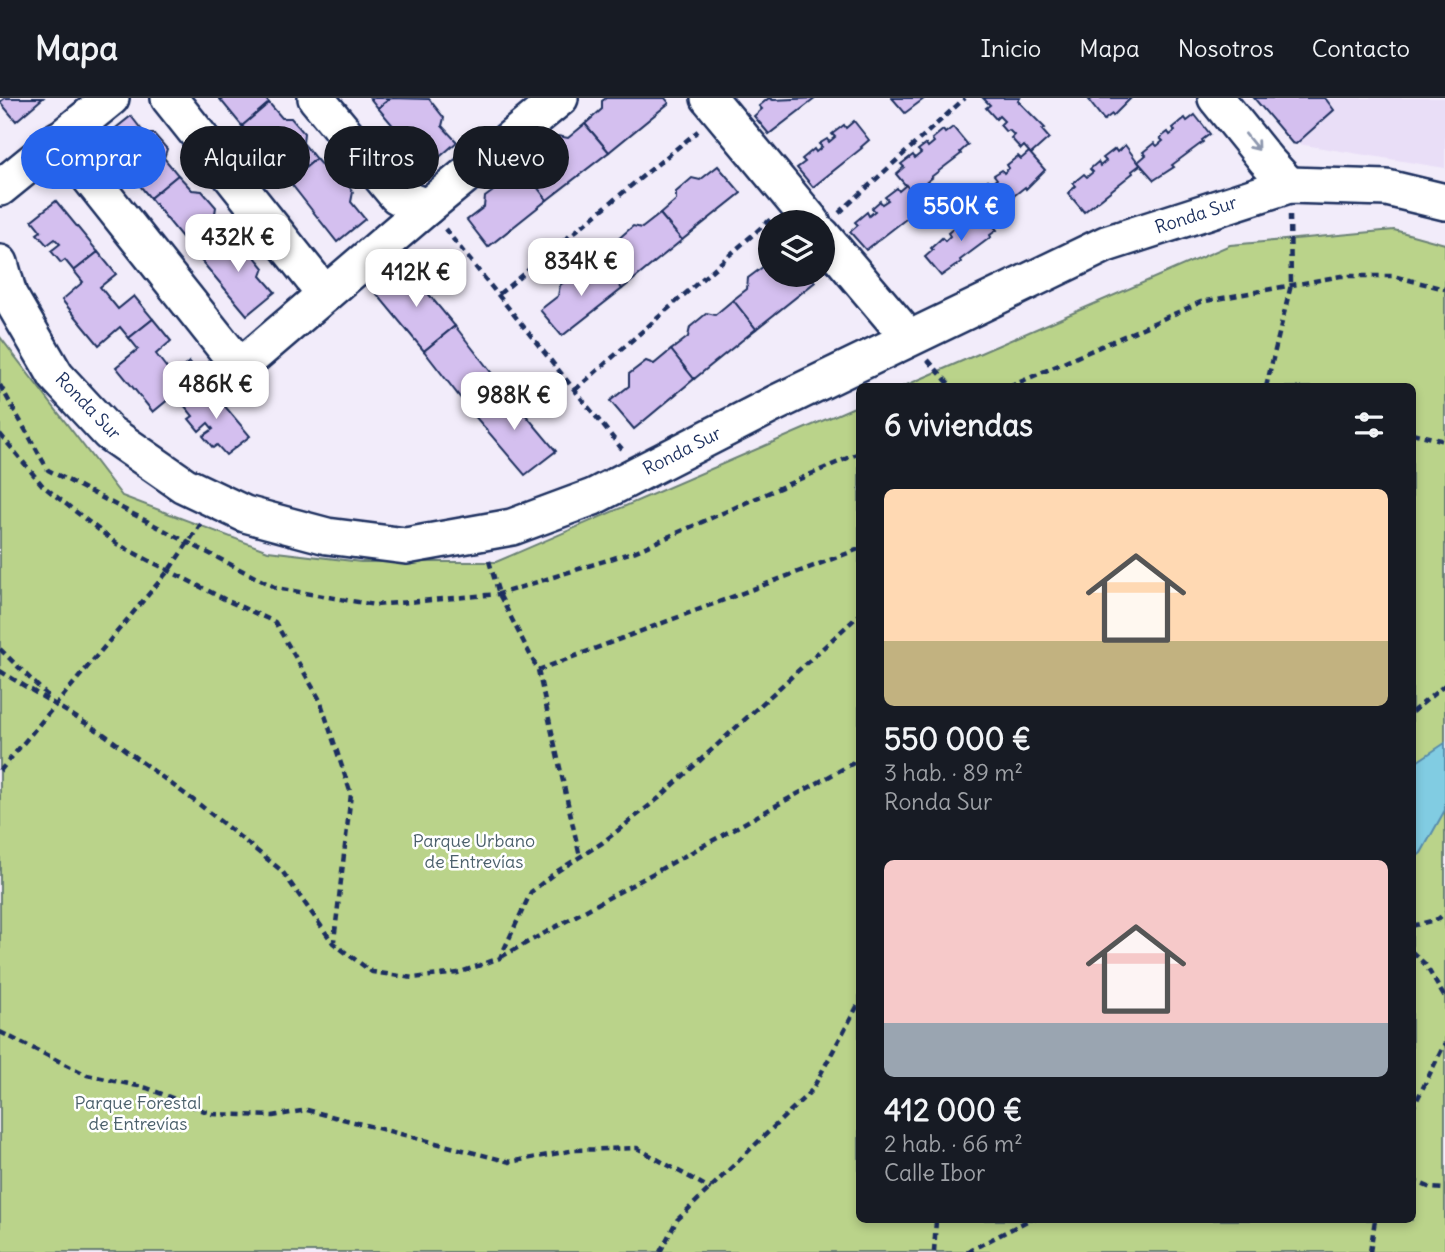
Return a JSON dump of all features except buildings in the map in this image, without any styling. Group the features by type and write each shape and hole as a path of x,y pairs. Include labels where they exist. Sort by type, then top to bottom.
{"street":[{"path":"76,126 111,98"},
{"path":"169,98 326,294"},
{"path":"316,98 397,196 427,207"},
{"path":"99,189 240,367 427,207 560,98"},
{"path":"1216,98 1289,185"},
{"path":"715,105 807,210"},
{"path":"0,188 21,171"},
{"name":"Ronda Sur","path":"0,263 9,295 56,376 109,433 184,485 245,514 327,536 406,546 512,527 593,497 909,338 1106,244 1289,185 1387,188 1445,202"},
{"path":"835,244 909,338"}],"path":[{"path":"826,210 965,98"},
{"path":"499,294 715,105"},
{"path":"1267,383 1291,285 1289,185"},
{"path":"427,207 640,472"},
{"path":"575,390 758,260"},
{"path":"1018,383 1201,302 1341,276 1394,276 1445,289"},
{"path":"0,434 43,486 117,544 275,622 320,700 351,794 334,943"},
{"path":"1416,434 1445,442"},
{"path":"0,771 169,570 217,500"},
{"path":"481,533 499,594 538,670 580,857"},
{"path":"538,670 856,550"},
{"path":"500,958 531,892 602,843 659,798 856,618"},
{"path":"0,649 57,704"},
{"path":"0,671 57,704 126,750 282,871 334,943 372,972 413,978 457,973 500,958 856,762"},
{"path":"1416,707 1445,685"},
{"path":"1416,925 1438,919 1445,913"},
{"path":"1416,955 1426,964 1445,998"},
{"path":"660,1252 677,1220 812,1090 856,1009"},
{"path":"0,1032 87,1075 147,1088 212,1114 273,1116 307,1110 510,1161 575,1150 637,1148 711,1189"},
{"path":"1416,1102 1445,1042"},
{"path":"1416,1182 1431,1188 1445,1189"},
{"path":"934,1252 936,1223"},
{"path":"967,1252 1023,1223"},
{"path":"1370,1252 1375,1223"}],"shaded area":[{"path":"1254,98 1445,98 1445,168 1292,143"}],"green space":[{"name":"Parque Urbano de Entrevías","path":"1394,230 1445,244 1445,1252 0,1252 0,337 122,496 268,551 361,562 496,562 856,406 856,1223 1416,1223 1416,383 911,383 1230,245"}],"water":[{"path":"1445,743 1445,810 1421,853 1416,857 1416,762"}],"park label":[{"name":"Parque Forestal de Entrevías","path":"138,1113"}]}
